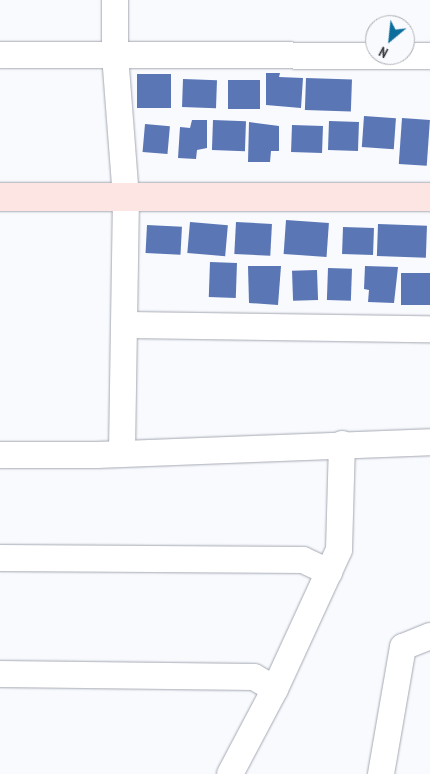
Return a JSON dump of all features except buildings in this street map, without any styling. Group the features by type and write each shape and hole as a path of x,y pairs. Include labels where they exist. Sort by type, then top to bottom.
{"street":[{"path":"115,0 115,56 126,197 122,453"},
{"path":"0,55 430,56"},
{"path":"0,197 430,197"},
{"path":"125,325 430,328"},
{"path":"0,455 97,455 430,442"},
{"path":"230,774 275,689 339,550 342,444"},
{"path":"0,558 303,560 329,572"},
{"path":"381,774 403,647 430,636"},
{"path":"0,674 254,677 275,689"}]}
